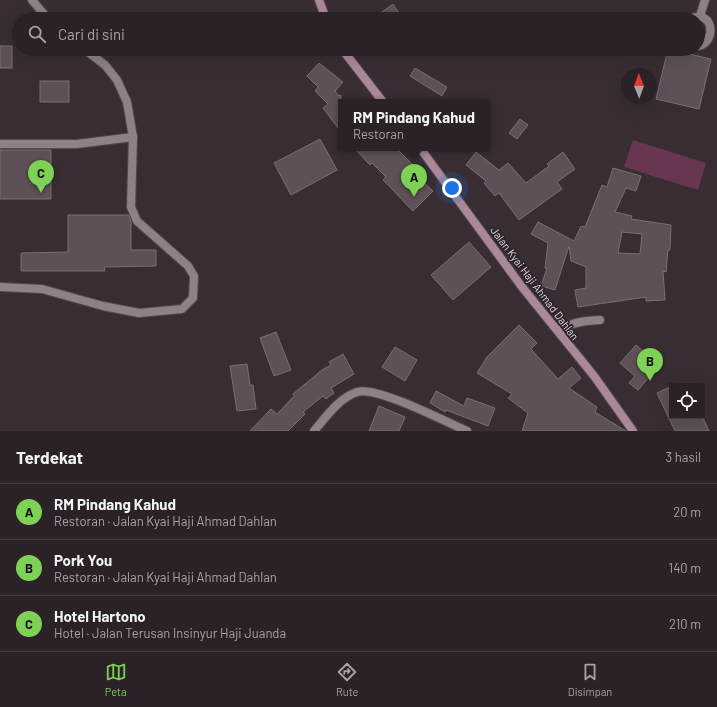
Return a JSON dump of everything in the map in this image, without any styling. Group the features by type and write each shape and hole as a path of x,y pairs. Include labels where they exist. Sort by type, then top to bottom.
{"main road":[{"path":"319,0 323,12"},
{"path":"347,56 381,99"},
{"name":"Jalan Kyai Haji Ahmad Dahlan","path":"422,151 522,287 608,395 633,431"}],"street":[{"path":"32,0 42,12"},
{"path":"701,12 705,0"},
{"path":"705,19 709,21 714,30 713,35 707,44 705,44"},
{"path":"0,287 42,289 102,306 139,313 182,309 193,298 194,276 188,266 137,221 131,207 133,137 127,102 117,80 105,64 94,56"},
{"path":"0,144 32,146 77,144 133,137"},
{"path":"558,331 577,322 600,320"},
{"path":"314,431 330,412 350,395 359,392 369,392 392,399 467,431"}],"shaded area":[{"path":"633,140 706,163 698,190 624,167"}],"building":[{"path":"393,4 398,12 382,12"},
{"path":"0,46 12,46 12,68 0,68"},
{"path":"666,56 698,56 711,59 699,109 657,99"},
{"path":"319,63 343,82 335,91 339,96 341,95 341,99 338,99 338,128 323,108 328,104 315,91 318,87 307,76"},
{"path":"415,68 447,87 442,96 410,76"},
{"path":"40,81 69,81 69,102 40,102"},
{"path":"520,119 528,125 517,139 509,133"},
{"path":"320,139 337,170 291,195 274,163"},
{"path":"0,150 51,150 51,199 0,199"},
{"path":"357,151 399,151 419,171 416,175 433,191 413,211 383,180 386,177 372,163 370,165"},
{"path":"476,152 499,170 508,163 526,183 549,166 547,164 563,152 575,169 557,182 562,189 519,220 499,193 495,196 484,183 486,181 466,165"},
{"path":"613,168 641,176 636,191 626,188 615,212 632,216 631,219 671,225 670,250 668,250 666,272 663,271 665,300 646,301 646,297 578,307 575,290 586,288 586,267 571,261 569,246 555,290 541,286 547,268 545,268 548,243 531,234 538,222 574,241 581,226 585,227 602,185 607,187","holes":["622,232 642,234 640,254 618,253"]},
{"path":"68,215 129,215 131,221 131,250 156,250 156,266 104,267 105,271 21,271 21,253 68,252"},
{"path":"469,242 491,267 453,300 431,275"},
{"path":"519,325 537,343 531,349 558,379 572,367 581,378 569,388 597,407 595,412 626,431 522,431 528,413 508,398 512,394 477,373 487,357"},
{"path":"276,332 291,370 274,376 260,338"},
{"path":"636,345 659,365 638,390 629,383 635,376 620,363"},
{"path":"395,347 417,360 405,381 382,367"},
{"path":"343,354 354,374 331,388 334,393 326,399 323,396 303,412 305,414 288,431 250,431 271,409 277,414 294,396 293,394 322,370 331,365 329,362"},
{"path":"247,364 250,385 253,385 256,409 237,411 230,366"},
{"path":"669,387 669,418 657,393"},
{"path":"436,391 464,406 467,398 495,408 488,426 446,410 445,412 430,403"},
{"path":"379,406 405,417 399,431 369,431"},
{"path":"669,419 703,419 709,431 675,431"}],"place":[{"name":"Hotel Hartono","path":"41,193"},
{"name":"RM Pindang Kahud","path":"414,197"},
{"name":"Pork You","path":"650,381"}]}
